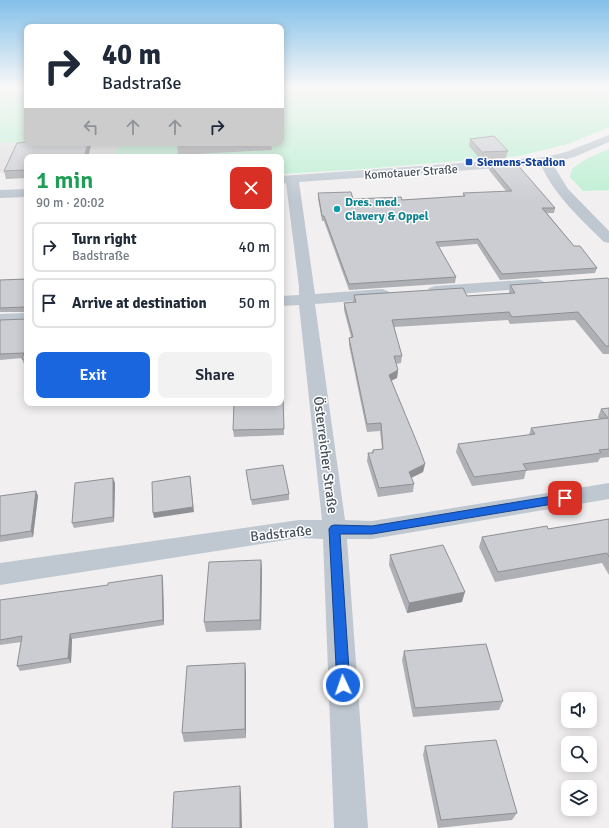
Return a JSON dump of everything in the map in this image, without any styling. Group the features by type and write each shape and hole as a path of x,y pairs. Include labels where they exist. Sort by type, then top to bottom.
{"street":[{"name":"Komotauer Straße","path":"287,180 545,161 576,153 609,138"},
{"path":"545,161 547,168 560,186 609,239"},
{"name":"Österreicher Straße","path":"287,180 306,280 334,529 351,828"},
{"path":"0,194 24,192"},
{"path":"422,292 554,283"},
{"path":"284,301 399,293"},
{"path":"0,319 24,318"},
{"name":"Badstraße","path":"0,574 298,528 372,530 609,491"}],"shaded area":[{"path":"24,142 24,146 117,146 116,154 24,154 24,172 0,173 0,143"}],"green space":[{"path":"0,125 24,125 24,142 0,143"},
{"path":"284,125 609,125 609,127 568,144 519,156 284,174 284,154 116,154 117,146 284,146"},
{"path":"609,149 609,190 583,191 570,177 572,169 586,159"}],"building":[{"path":"494,136 508,151 482,152 470,139"},
{"path":"24,142 24,146 87,146 85,154 24,154 24,170 4,171 17,143"},
{"path":"516,163 555,208 542,208 574,246 580,246 597,268 502,274 478,239 436,242 456,277 349,284 324,216 322,216 318,193 351,192 353,199 401,197 402,200 465,196 463,193 512,191 490,165"},
{"path":"608,278 609,346 606,346 578,312 512,317 509,312 392,320 402,356 394,356 398,370 389,375 425,464 409,472 414,484 379,488 368,453 373,453 373,450 383,449 381,423 367,424 349,338 353,337 344,303 356,302 354,295 463,288 467,296 515,293 510,285"},
{"path":"24,279 24,307 0,308 0,280"},
{"path":"24,319 24,353 0,354 0,320"},
{"path":"234,406 283,406 284,429 233,430"},
{"path":"609,408 609,449 599,450 601,453 523,464 527,470 474,477 458,444 535,434 531,428 608,418 601,409"},
{"path":"283,465 289,494 251,500 246,470"},
{"path":"190,476 193,507 153,513 152,482"},
{"path":"113,478 113,517 72,523 75,483"},
{"path":"36,491 31,531 0,536 0,496"},
{"path":"609,519 609,557 607,553 498,572 482,537 547,526 548,529"},
{"path":"443,545 465,592 409,603 390,555"},
{"path":"261,560 260,620 204,622 209,562"},
{"path":"162,575 163,620 70,634 68,658 17,666 22,636 0,640 0,600 108,585 108,583"},
{"path":"486,644 503,701 415,708 404,651"},
{"path":"245,663 245,729 182,733 187,666"},
{"path":"496,740 517,813 441,820 425,746"},
{"path":"240,786 240,828 172,828 174,792"}],"place":[{"name":"Siemens-Stadion","path":"469,162"},
{"name":"Dres. med. Clavery & Oppel","path":"337,209"}],"route":[{"path":"343,685 337,558 334,529 372,530 565,498"}]}
